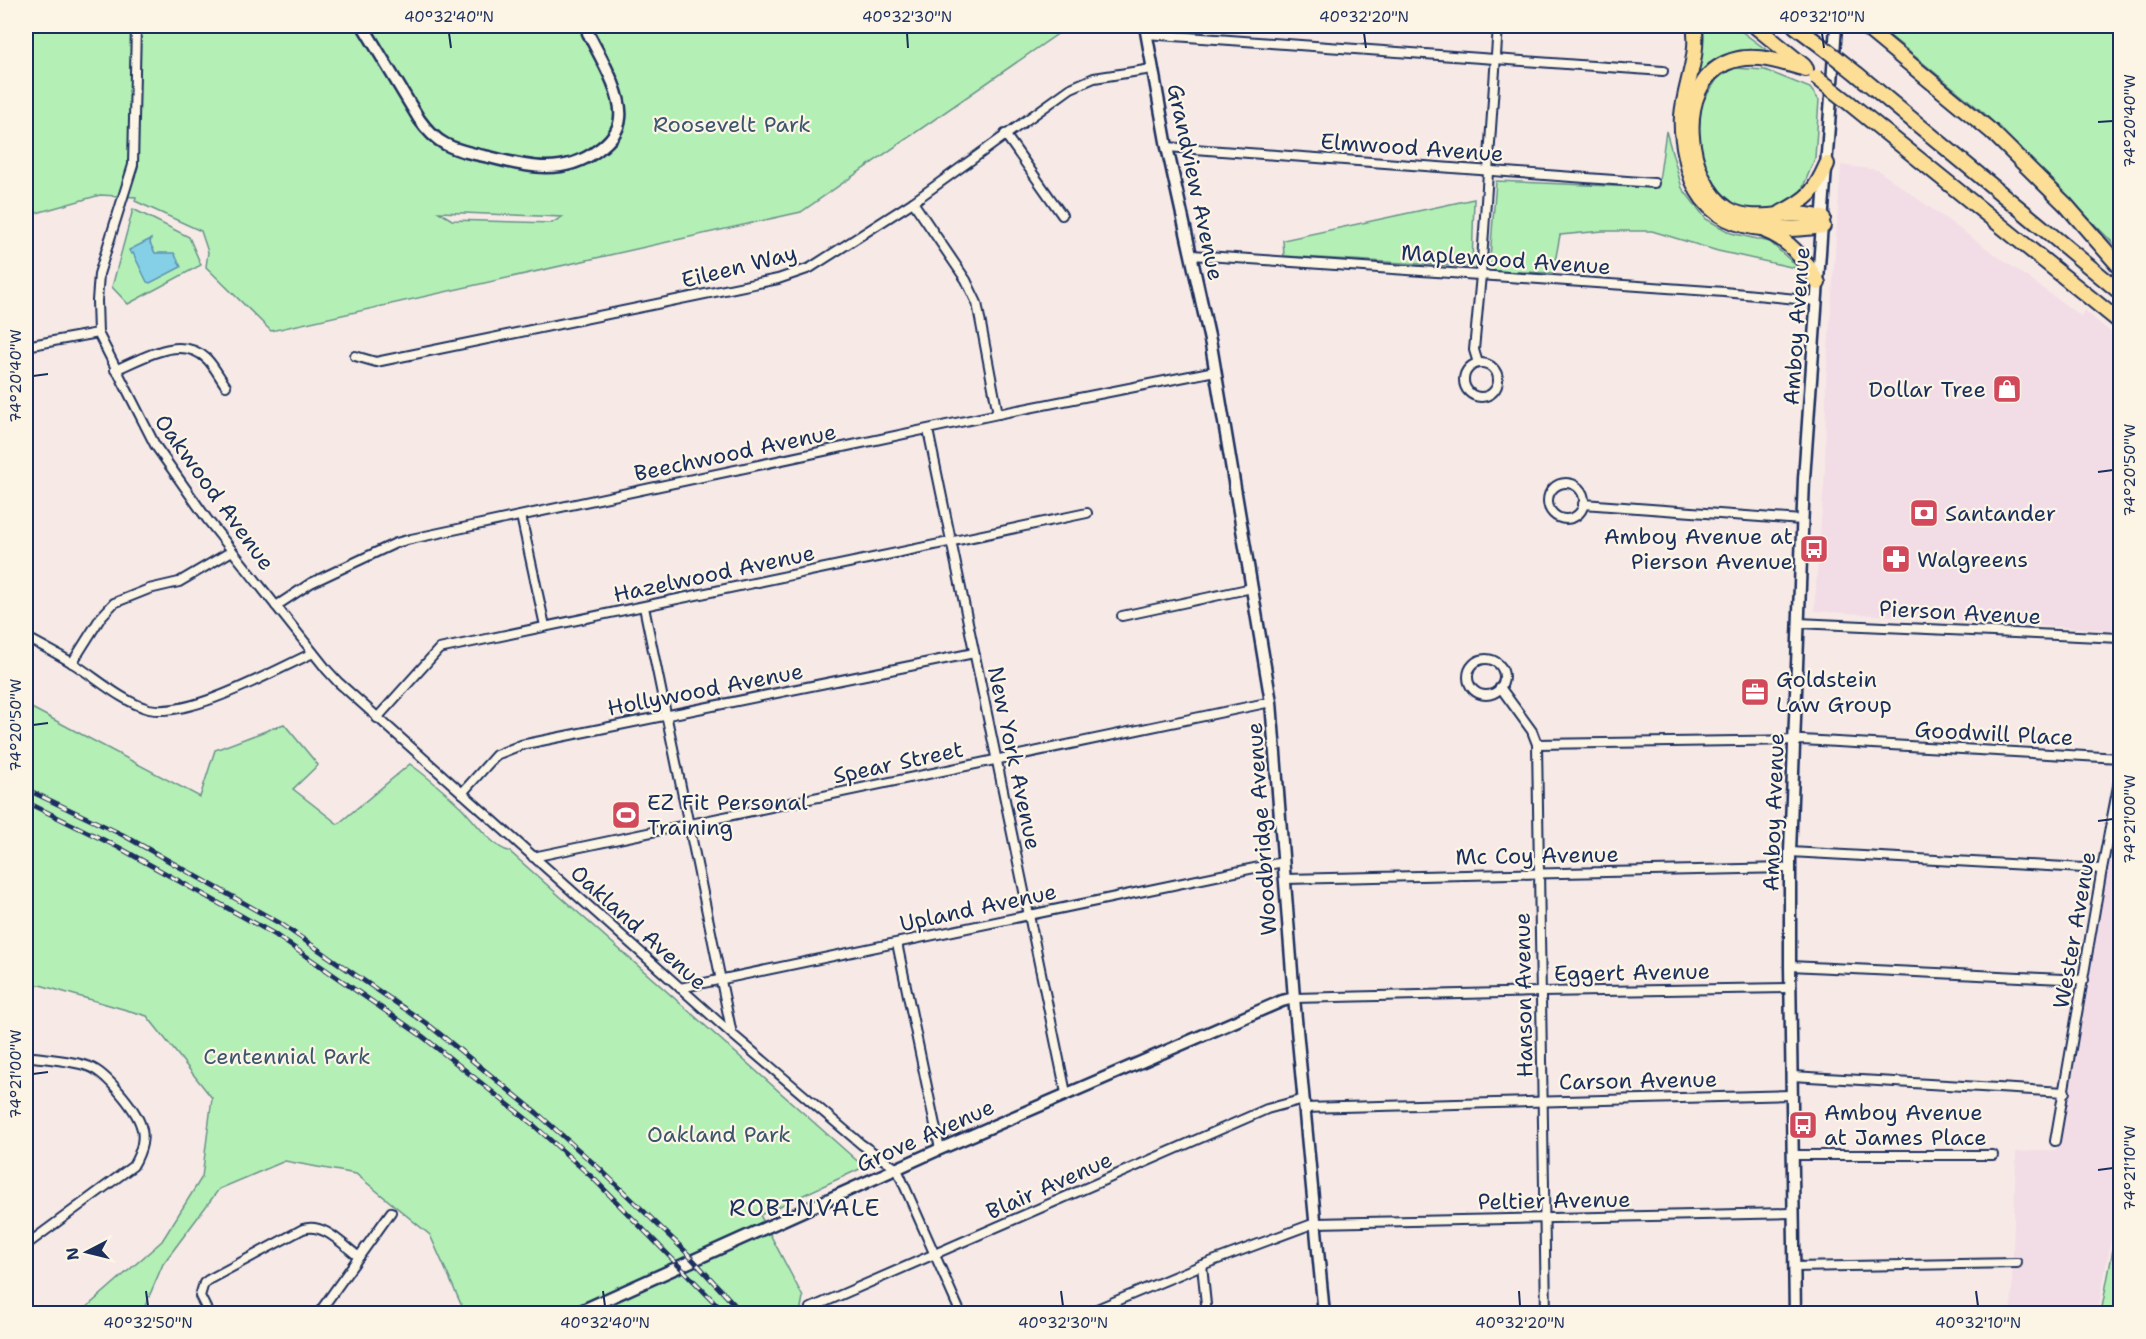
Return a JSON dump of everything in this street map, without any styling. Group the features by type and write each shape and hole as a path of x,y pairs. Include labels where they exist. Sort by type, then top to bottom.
{"highway":[{"path":"1694,26 1694,53 1682,119 1688,170 1696,192 1708,207 1725,220 1756,227 1779,236 1809,267 1818,283"},
{"path":"1755,26 2121,322"},
{"path":"1794,26 1857,74 2121,292"},
{"path":"1864,26 1990,131 2066,205 2121,267"},
{"path":"1811,73 1770,59 1747,57 1725,63 1710,74 1697,94 1691,120 1694,151 1700,175 1716,199 1730,210 1750,216 1799,214 1823,222"},
{"path":"1775,216 1803,201 1816,188 1827,164"},
{"path":"1756,227 1792,229 1823,222"}],"street":[{"name":"Oakwood Avenue","path":"136,26 133,165 99,274 98,333 155,446 232,551 313,653 362,705"},
{"path":"363,26 418,119 430,133 445,144 461,151 536,167 568,166 582,160 607,143 619,126 620,105 588,33"},
{"path":"1478,363 1474,350 1498,26"},
{"name":"Amboy Avenue","path":"1795,1314 1790,852 1802,520 1836,26"},
{"path":"1145,30 1662,71"},
{"name":"Grandview Avenue","path":"1145,30 1167,147 1211,345"},
{"name":"Eileen Way","path":"355,356 376,362 778,279 810,268 913,202 1071,88 1094,78 1152,69"},
{"path":"1005,134 1062,215"},
{"name":"Elmwood Avenue","path":"1167,147 1654,183"},
{"path":"913,202 966,280 977,303 998,414"},
{"name":"Maplewood Avenue","path":"1192,255 1724,292 1817,301"},
{"path":"26,346 98,333"},
{"name":"Woodbridge Avenue","path":"1211,345 1271,702 1294,998 1324,1314"},
{"path":"115,370 179,346 192,349 208,360 226,386"},
{"path":"1478,363 1491,366 1498,378 1494,391 1485,396 1475,395 1466,385 1467,372 1471,366 1478,363"},
{"name":"Beechwood Avenue","path":"276,606 311,583 396,543 998,414 1215,371"},
{"name":"New York Avenue","path":"928,430 1066,1093"},
{"path":"1570,484 1581,492 1583,504 1577,516 1563,519 1551,510 1548,500 1556,487 1570,484"},
{"path":"1583,504 1802,520"},
{"name":"Hazelwood Avenue","path":"376,718 439,649 1087,513"},
{"path":"521,516 544,626"},
{"path":"72,663 101,617 114,603 149,589 179,582 232,551"},
{"path":"1122,616 1252,588"},
{"path":"644,607 732,1034"},
{"name":"Pierson Avenue","path":"1798,623 2121,638"},
{"path":"26,637 72,663 132,702 148,709 162,710 183,707 220,696 313,653"},
{"name":"Hollywood Avenue","path":"462,793 486,764 496,755 508,749 974,653"},
{"name":"Hanson Avenue","path":"1484,658 1495,661 1500,665 1504,676 1500,687 1491,694 1479,694 1473,690 1468,680 1469,668 1473,663 1484,658"},
{"name":"Hanson Avenue","path":"1500,687 1532,731 1537,744 1546,1314"},
{"name":"Spear Street","path":"533,857 1271,702"},
{"name":"Oakland Avenue","path":"362,705 732,1034 861,1144 897,1169"},
{"name":"Goodwill Place","path":"1537,744 1794,740 2121,758"},
{"name":"Wester Avenue","path":"2055,1142 2102,869 2121,776"},
{"path":"1790,852 2102,869"},
{"name":"Upland Avenue","path":"680,988 1283,862"},
{"name":"Mc Coy Avenue","path":"1285,879 1790,868"},
{"path":"897,943 940,1149"},
{"path":"1790,966 2084,980"},
{"name":"Eggert Avenue","path":"1294,998 1791,988"},
{"name":"Grove Avenue","path":"574,1314 1066,1093 1282,1000 1294,998"},
{"path":"26,1056 88,1066 102,1074 134,1113 141,1126 143,1140 133,1166 26,1245"},
{"path":"1792,1076 2065,1092"},
{"name":"Carson Avenue","path":"1304,1104 1792,1095"},
{"name":"Blair Avenue","path":"811,1308 1267,1109 1304,1104"},
{"path":"1793,1155 1994,1155"},
{"path":"897,1169 961,1314"},
{"path":"318,1314 391,1212"},
{"name":"Peltier Avenue","path":"1085,1314 1202,1265 1315,1223 1793,1213"},
{"path":"209,1314 200,1296 208,1280 303,1229 309,1227 323,1230 359,1257"},
{"path":"1794,1267 2016,1263"},
{"path":"1202,1265 1207,1314"}],"shaded area":[{"path":"1841,165 1878,170 2081,316 2084,310 2120,340 2120,631 1814,611 1825,470 1826,378"},
{"path":"2120,788 2120,1190 2098,1313 2011,1314 2016,1152 2056,1150"}],"green space":[{"name":"Roosevelt Park","path":"26,26 1069,26 801,212 271,331 206,267 208,252 201,231 135,201 136,197 100,195 26,216","holes":["439,212 562,217 552,223 452,220"]},
{"path":"1704,26 1734,26 1772,54 1740,50 1709,63 1693,86 1704,37"},
{"path":"1878,26 2120,27 2120,250 1984,113"},
{"path":"1734,68 1765,70 1810,88 1819,100 1815,158 1798,199 1771,212 1756,213 1727,202 1709,179 1698,144 1701,104 1719,76"},
{"path":"1666,131 1682,188 1706,219 1731,233 1770,242 1800,269 1718,251 1652,231 1603,231 1560,235 1553,273 1489,271 1496,181 1658,188"},
{"path":"1474,199 1472,267 1284,256 1283,240"},
{"path":"133,209 189,237 201,265 128,304 112,287"},
{"path":"26,705 200,797 215,750 284,724 318,765 293,789 338,824 410,764 423,774 461,807 490,839 509,851 864,1167 760,1215 803,1297 800,1313 465,1313 430,1235 356,1174 285,1161 219,1189 163,1264 142,1313 80,1313 162,1241 202,1177 212,1098 147,1016 40,985 26,985"},
{"path":"2120,1212 2120,1313 2101,1313"}],"water":[{"path":"151,239 150,243 155,253 174,253 181,267 150,283 147,282 133,253 131,254 129,250"}],"waterway":[{"path":"2115,1314 2120,1283"}],"railway":[{"path":"26,789 123,835 281,924 430,1026 537,1113 601,1170 684,1250 743,1314"},
{"path":"26,802 118,847 274,934 422,1036 530,1122 593,1178 726,1314"}],"place":[{"name":"Dollar Tree","path":"2007,389"},
{"name":"Santander","path":"1924,513"},
{"name":"Amboy Avenue at Pierson Avenue","path":"1814,549"},
{"name":"Walgreens","path":"1896,559"},
{"name":"Goldstein Law Group","path":"1755,692"},
{"name":"EZ Fit Personal Training","path":"626,815"},
{"name":"Amboy Avenue at James Place","path":"1803,1125"}],"district":[{"name":"ROBINVALE","path":"805,1208"}],"park label":[{"name":"Centennial Park","path":"287,1056"},
{"name":"Oakland Park","path":"719,1134"}]}
